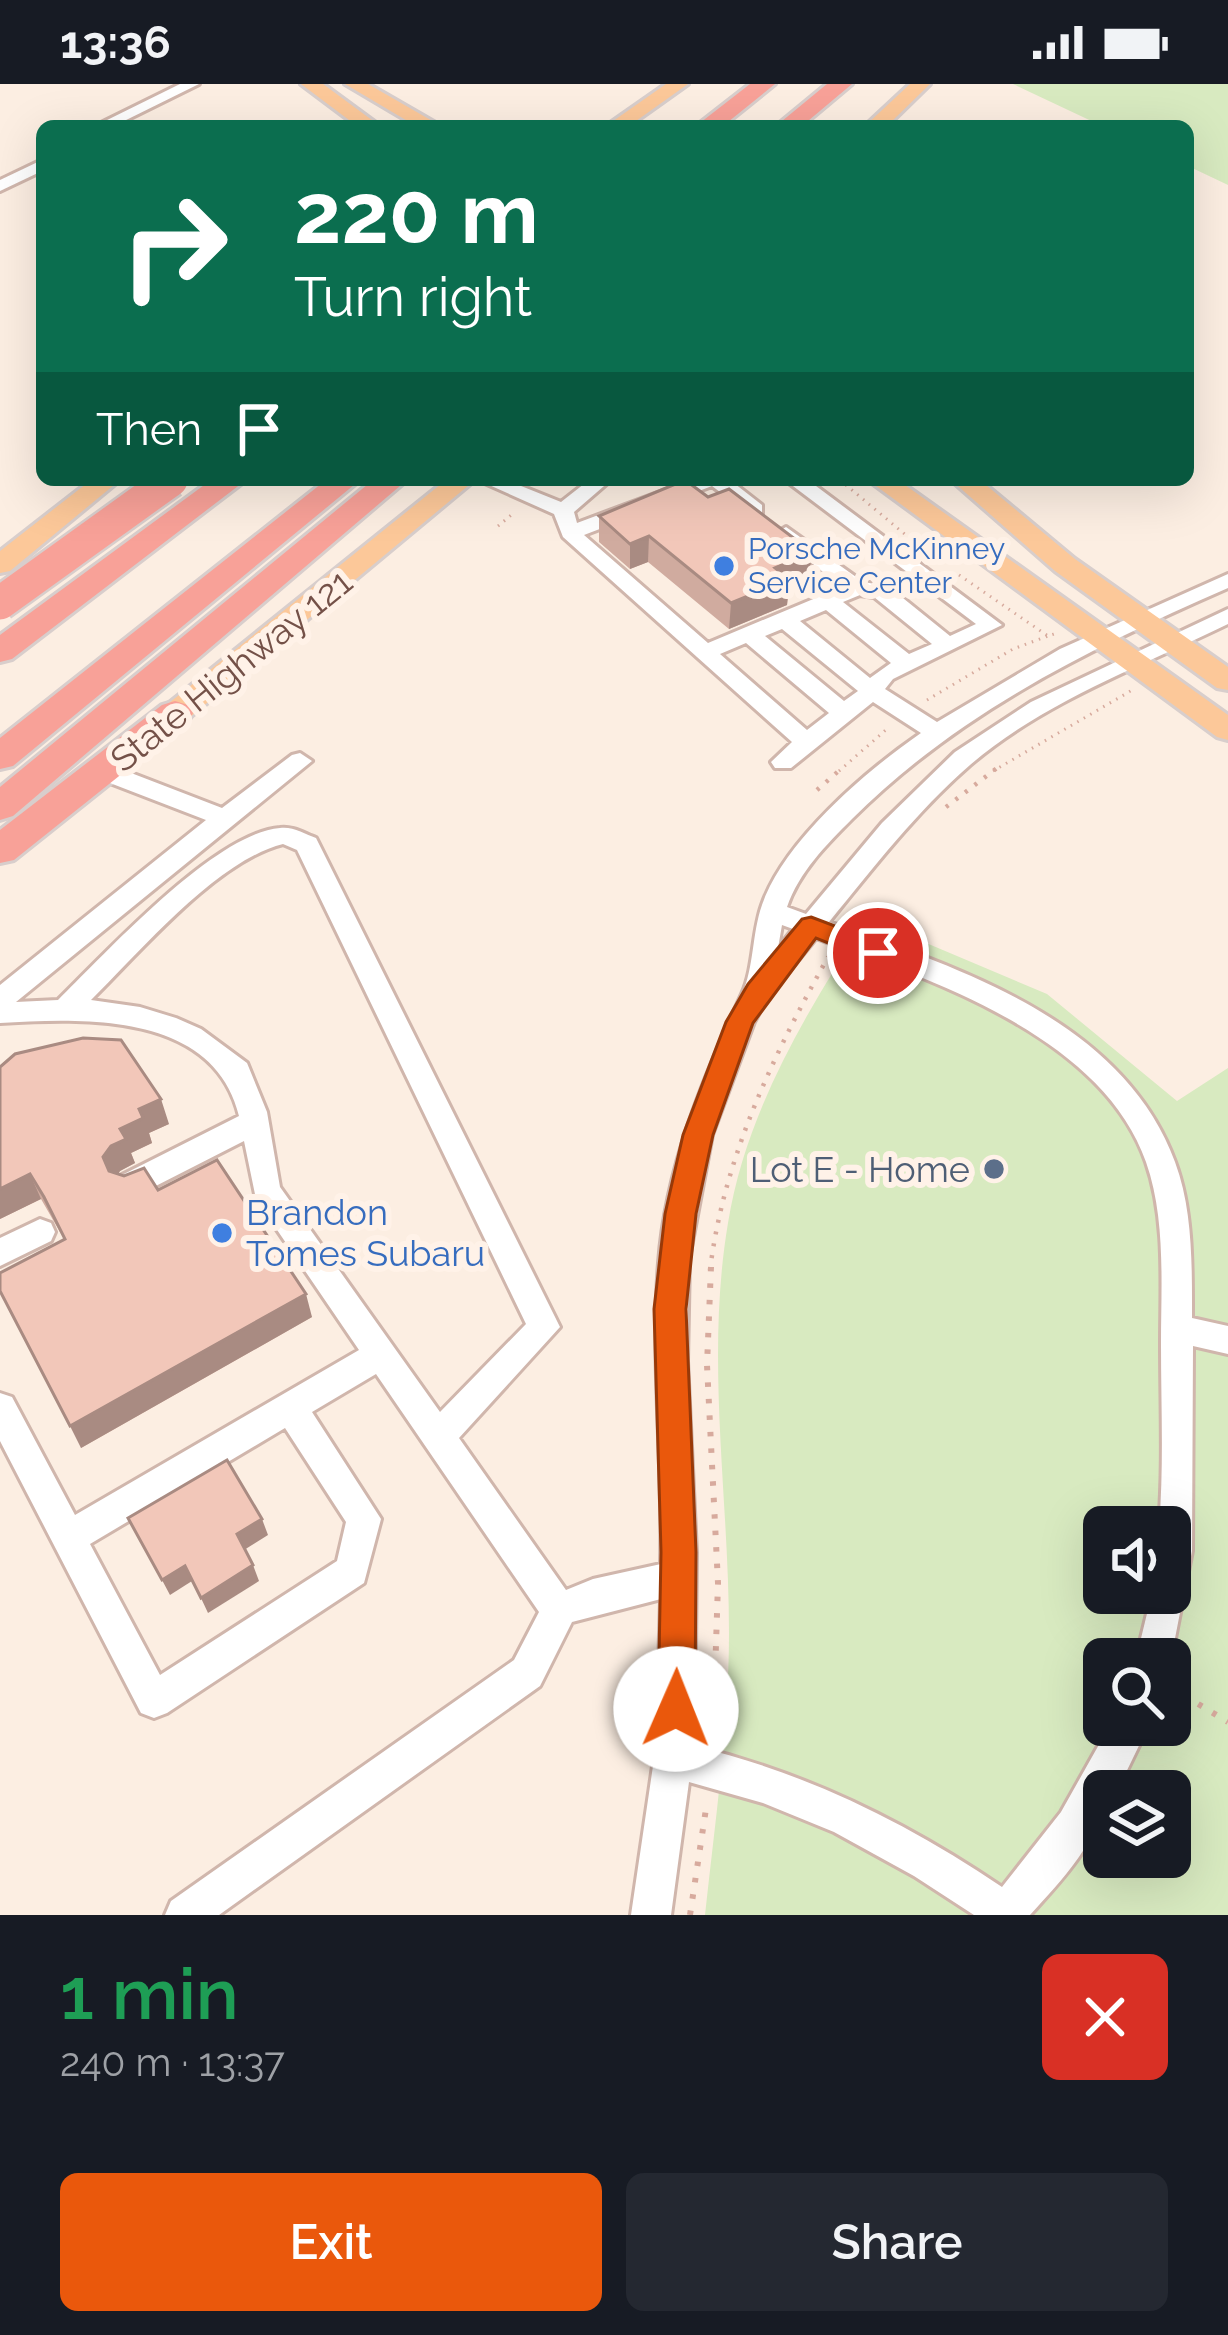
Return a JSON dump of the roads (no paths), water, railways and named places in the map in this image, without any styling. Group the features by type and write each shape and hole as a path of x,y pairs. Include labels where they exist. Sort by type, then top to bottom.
{"highway":[{"path":"716,120 764,84"},
{"path":"796,120 841,84"},
{"path":"0,604 140,486"},
{"path":"0,604 163,486"},
{"path":"0,651 222,486"},
{"path":"0,758 338,486"},
{"path":"0,807 385,486"},
{"path":"0,850 175,713"}],"main road":[{"path":"310,84 361,120"},
{"path":"354,84 420,120"},
{"path":"625,120 679,84"},
{"path":"882,120 921,84"},
{"path":"0,565 99,486"},
{"name":"State Highway 121","path":"0,861 455,486"},
{"path":"392,540 478,486"},
{"path":"889,486 1088,642 1228,730"},
{"path":"971,486 1065,565 1228,681"}],"street":[{"path":"115,120 192,84"},
{"path":"0,186 36,168"},
{"path":"503,486 563,510"},
{"path":"563,510 594,486"},
{"path":"570,532 697,486"},
{"path":"722,486 857,588 880,591 948,645"},
{"path":"783,762 872,691 885,674 991,625 803,486"},
{"path":"563,510 570,532 807,742"},
{"path":"651,1915 692,1764 671,1361 674,1258 698,1135 740,1022 757,991 773,912 791,873 832,824 935,731 1088,642 1228,580"},
{"path":"705,652 857,588"},
{"path":"828,601 907,664"},
{"path":"757,991 825,932 891,829 963,758 1011,723 1120,665 1228,616"},
{"path":"785,620 872,691 935,731"},
{"path":"750,634 844,713"},
{"path":"0,1000 300,761"},
{"path":"105,772 225,818"},
{"path":"67,1008 143,934 245,848 282,835 307,844 544,1327 438,1437"},
{"path":"773,912 1036,1019 1135,1110 1154,1144 1168,1188 1181,1518 1159,1638"},
{"path":"0,1013 67,1008 126,1013 191,1033 237,1071 254,1122 266,1190 559,1610"},
{"path":"132,1184 254,1122"},
{"path":"0,1253 40,1232"},
{"path":"1176,1328 1228,1340"},
{"path":"71,1536 381,1354"},
{"path":"0,1408 154,1700 352,1571 364,1519 290,1408"},
{"path":"184,1915 527,1673 559,1610 593,1596 679,1578"},
{"path":"692,1764 796,1794 951,1874 1004,1914 1056,1856 1088,1811 1120,1746"}],"place":[{"name":"Porsche McKinney Service Center","path":"724,566"},
{"name":"Lot E - Home","path":"994,1169"},
{"name":"Brandon Tomes Subaru","path":"222,1233"}]}
